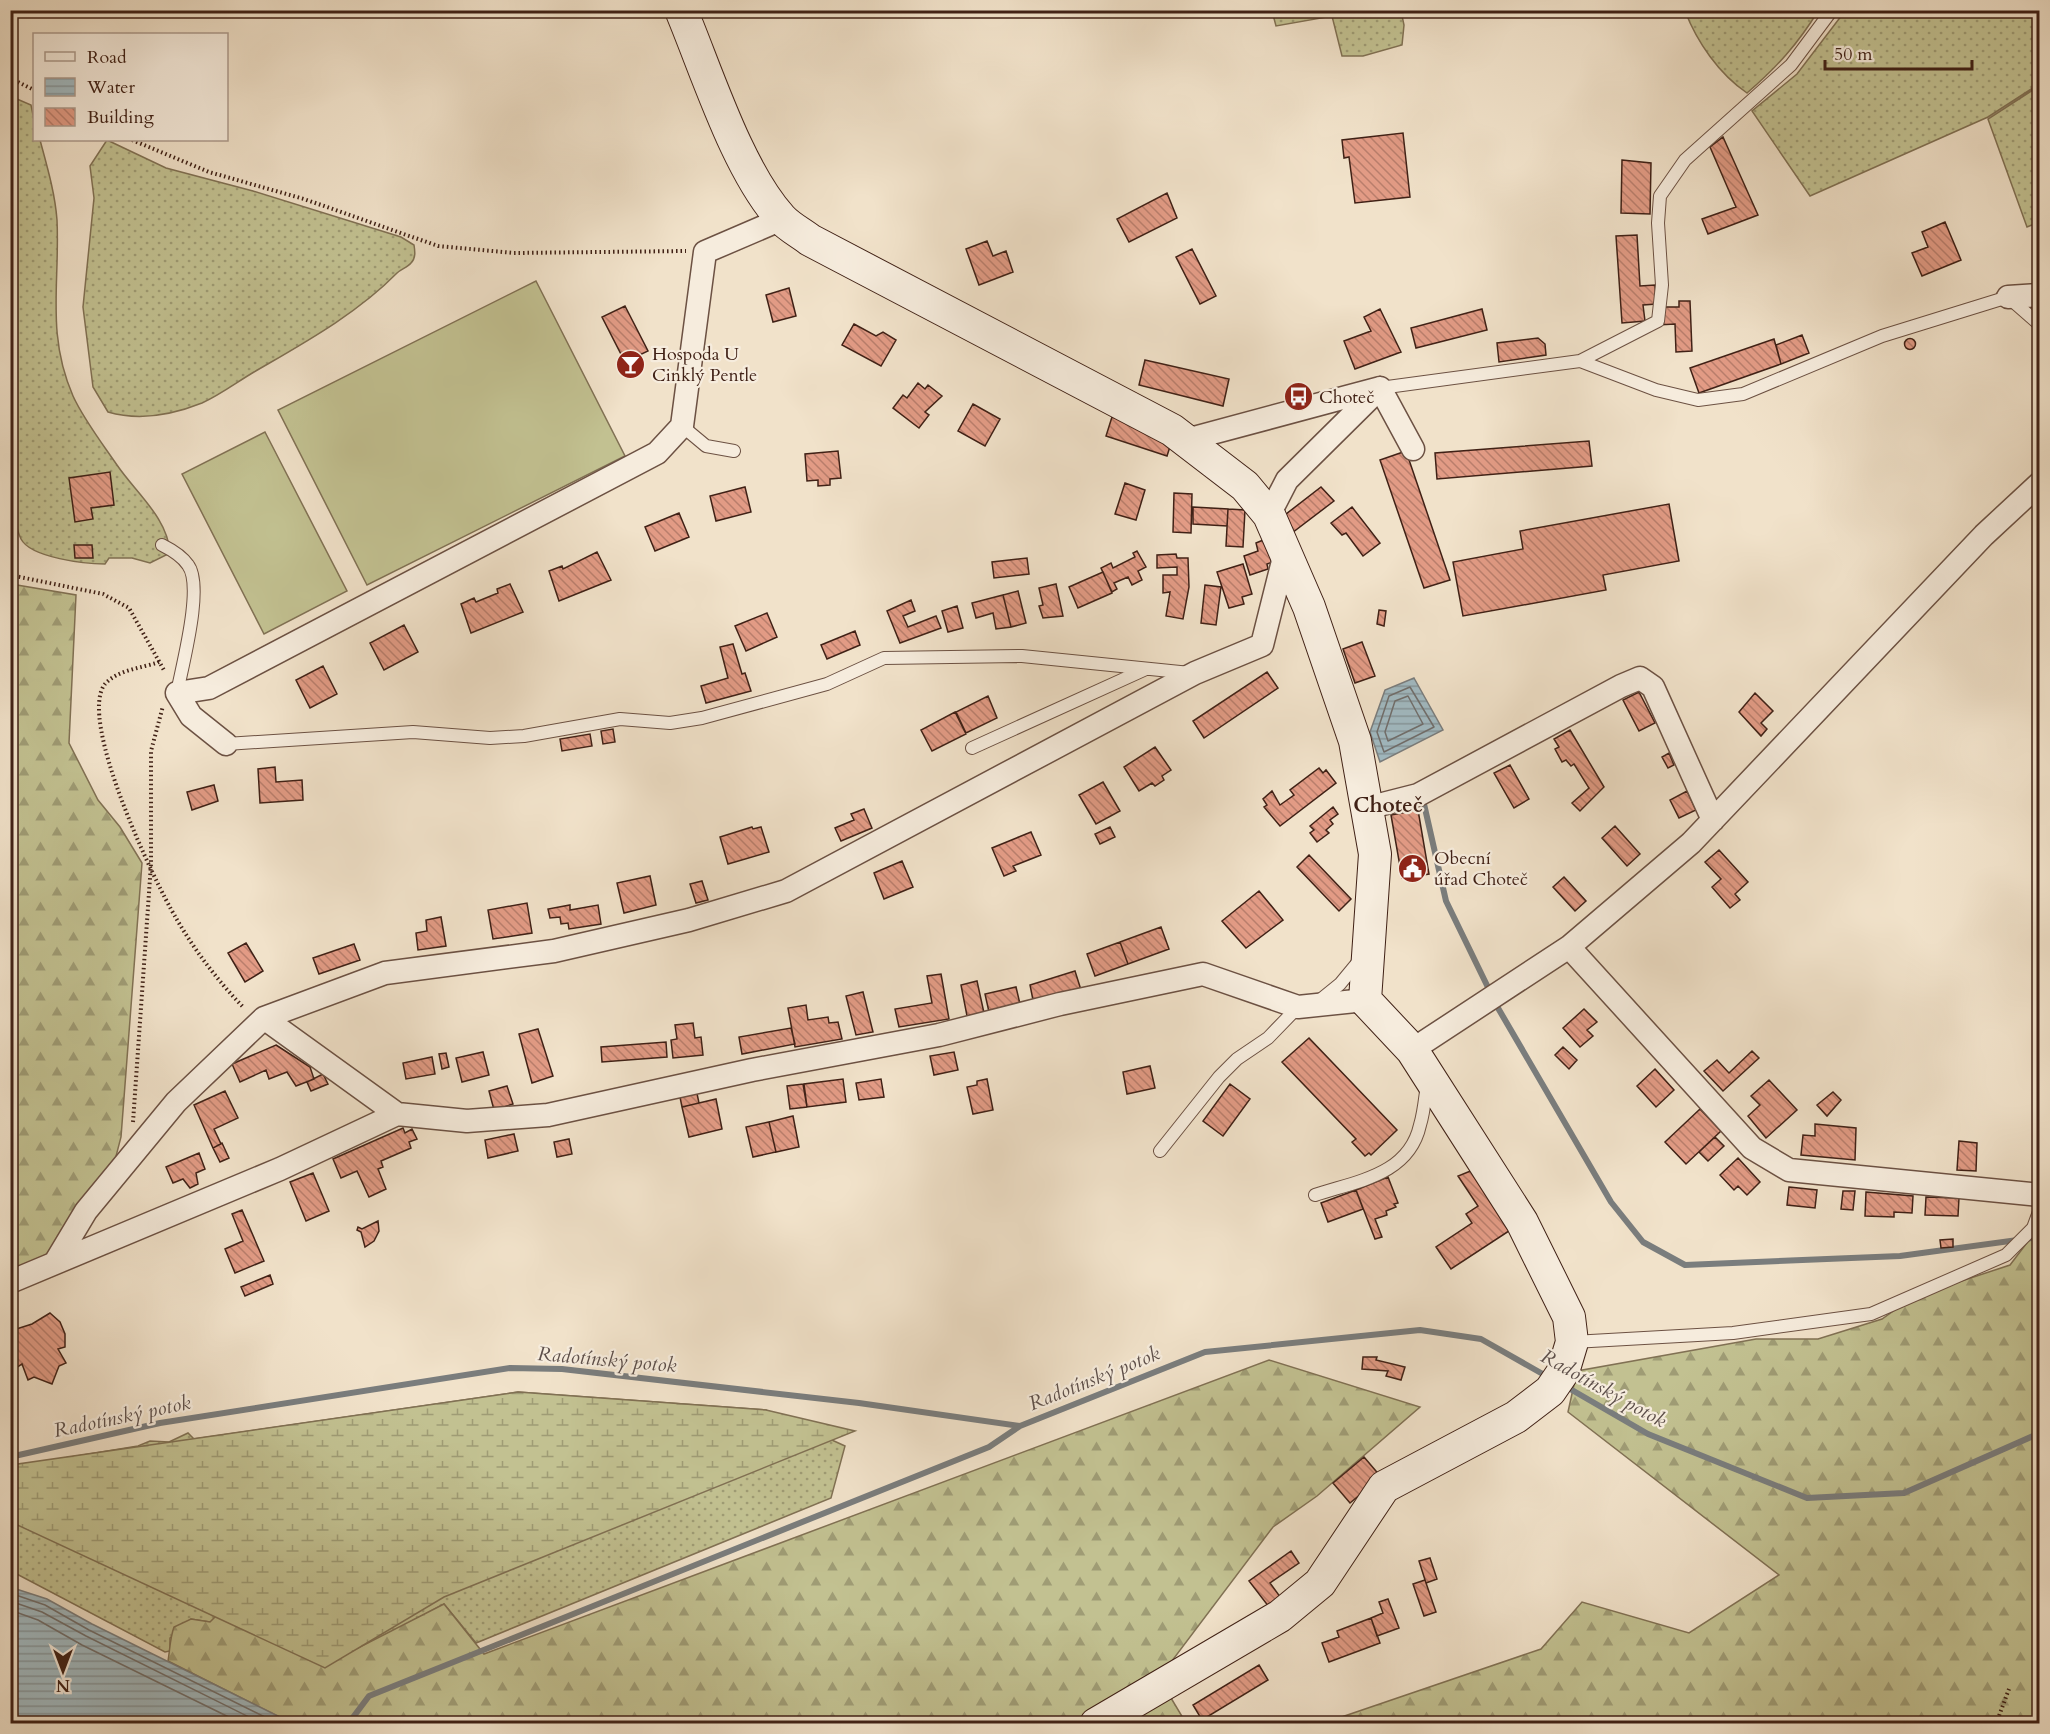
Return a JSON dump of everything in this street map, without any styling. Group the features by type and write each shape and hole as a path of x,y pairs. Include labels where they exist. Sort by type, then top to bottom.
{"street":[{"path":"681,10 738,147 758,187 782,219 810,240 1172,430 1245,486 1269,515 1309,607 1355,741 1375,854 1372,934 1365,1000 1420,1063 1522,1222 1569,1317 1572,1342 1557,1382 1516,1417 1384,1487 1320,1583 1280,1616 1096,1724"},
{"path":"226,744 192,716 177,693 209,688 657,453 682,426 705,252 782,219"},
{"path":"2008,297 2040,295"},
{"path":"1186,440 1380,388"},
{"path":"1380,388 1413,449"},
{"path":"1269,515 1287,480 1380,388"},
{"path":"1420,1063 1569,947 1691,843 1984,535 2040,483"},
{"path":"56,1261 86,1211 176,1102 264,1018 385,973 554,951 689,920 786,891 1194,674 1262,645 1285,553"},
{"path":"1367,808 1418,795 1640,678 1653,687 1713,820"},
{"path":"1569,947 1752,1148 1789,1170 2040,1195"},
{"path":"264,1018 397,1114 467,1121 548,1115 752,1070 939,1035 1060,1004 1203,974 1304,1006 1365,1000"},
{"path":"10,1282 280,1169 397,1114"}],"lane":[{"path":"1380,388 1580,361 1658,321 1662,285 1658,223 1660,196 1685,160 1791,65 1832,10"},
{"path":"1580,361 1656,390 1698,400 1743,394 1882,336 2008,297 2040,325"},
{"path":"682,426 706,446 734,451"},
{"path":"162,545 176,553 190,566 193,579 194,596 177,693"},
{"path":"226,744 413,732 490,738 524,736 620,719 670,723 702,717 827,684 884,658 1022,656 1194,674"},
{"path":"972,748 1147,669"},
{"path":"1160,1150 1219,1077 1237,1059 1268,1038 1304,1006 1323,998 1354,969 1372,934"},
{"path":"1315,1195 1385,1171 1401,1162 1420,1126 1420,1063"},
{"path":"1572,1342 1733,1333 1871,1314 2006,1255 2033,1228 2040,1209"}],"path":[{"path":"10,78 33,90"},
{"path":"134,141 210,172 304,199 438,246 514,253 705,252"},
{"path":"10,575 103,594 129,608 177,693 162,707 151,751 151,864 131,1156"},
{"path":"159,662 116,675 104,685 97,707 106,755 138,843 151,864 175,917 216,978 244,1008 264,1018"},
{"path":"1996,1724 2009,1689"}],"green space":[{"path":"1272,11 1401,11 1404,25 1402,45 1363,56 1342,56 1332,16 1276,26"},
{"path":"1685,11 1818,11 1786,55 1747,93 1718,67 1696,34"},
{"path":"1845,11 2039,11 2039,84 1988,117 1810,196 1752,111 1797,74"},
{"path":"2039,86 2039,222 2027,227 1988,119"},
{"path":"10,96 31,105 33,141 40,141 53,190 57,220 57,330 65,373 73,396 88,423 164,528 170,553 150,563 132,558 109,558 105,564 85,563 47,555 27,546 21,539 10,498"},
{"path":"106,141 109,141 166,168 253,191 401,237 414,245 414,259 347,315 209,400 179,411 155,415 132,416 108,412 93,387 83,307 94,198 90,166"},
{"path":"536,281 625,456 367,585 278,410"},
{"path":"265,432 347,591 264,634 182,474"},
{"path":"11,584 76,595 69,743 98,800 120,827 142,863 121,1137 114,1164 47,1254 11,1273"},
{"path":"2039,1227 2039,1723 1321,1724 1541,1649 1582,1602 1689,1633 1779,1575 1568,1412 1577,1371 1756,1339 1818,1339 1882,1319 1913,1297 2010,1265"},
{"path":"1269,1360 1420,1407 1317,1496 1273,1527 1159,1678 1186,1723 291,1723 168,1661 174,1627 191,1619 210,1622 217,1615 323,1666 444,1604 484,1654"},
{"path":"518,1392 766,1410 845,1446 831,1498 476,1643 444,1604 325,1668 210,1622 191,1619 170,1638 170,1651 165,1652 11,1571 10,1467 138,1446 150,1441 169,1442 188,1433 194,1439"},
{"path":"518,1392 766,1410 855,1431 444,1597 325,1668 11,1522 11,1465"}],"water":[{"path":"1414,678 1443,730 1380,762 1370,732 1385,690"},
{"path":"10,1587 47,1599 92,1624 292,1723 33,1724 11,1717"}],"building":[{"path":"1403,133 1410,197 1355,203 1349,157 1344,158 1342,140"},
{"path":"1723,137 1758,215 1708,234 1702,219 1736,207 1710,147"},
{"path":"1622,160 1651,163 1650,214 1621,213"},
{"path":"1167,193 1177,218 1129,242 1117,219"},
{"path":"1945,222 1961,260 1922,276 1912,253 1928,247 1922,232"},
{"path":"1637,235 1640,286 1655,285 1656,304 1643,305 1645,321 1622,323 1616,236"},
{"path":"987,241 993,256 1006,251 1013,272 979,285 966,249"},
{"path":"1192,249 1216,296 1200,304 1176,257"},
{"path":"789,288 796,316 773,322 766,295"},
{"path":"1679,301 1690,301 1692,351 1676,352 1675,324 1658,325 1665,307 1679,307"},
{"path":"625,306 648,351 625,362 602,317"},
{"path":"1380,309 1401,352 1355,369 1344,341 1371,331 1364,317"},
{"path":"1482,309 1487,330 1416,348 1411,328"},
{"path":"854,324 876,336 883,332 896,340 881,366 842,345"},
{"path":"1802,335 1809,353 1781,364 1776,345"},
{"path":"1538,338 1545,344 1546,355 1499,362 1497,343"},
{"path":"1910,338 1916,344 1910,350 1904,344"},
{"path":"1774,339 1781,364 1699,393 1690,368"},
{"path":"1145,360 1229,379 1223,406 1139,385"},
{"path":"918,383 925,389 928,385 942,396 925,412 929,415 919,428 893,408 903,395 907,398"},
{"path":"973,404 1000,419 985,446 958,431"},
{"path":"1112,417 1173,437 1167,456 1106,436"},
{"path":"1589,441 1592,466 1437,479 1435,453"},
{"path":"838,451 841,478 830,479 830,485 818,486 818,480 807,481 805,454"},
{"path":"1406,451 1450,580 1424,588 1380,460"},
{"path":"110,472 114,505 91,508 93,519 75,522 69,478"},
{"path":"1125,483 1145,490 1136,520 1115,514"},
{"path":"745,487 751,512 716,521 710,496"},
{"path":"1321,487 1334,501 1288,536 1277,521"},
{"path":"1174,493 1192,494 1191,533 1173,532"},
{"path":"1669,504 1679,561 1603,575 1606,590 1463,616 1453,562 1523,549 1520,531"},
{"path":"1193,507 1228,509 1227,526 1193,524"},
{"path":"1352,507 1380,543 1363,556 1346,533 1342,535 1331,523"},
{"path":"1228,509 1245,510 1243,547 1226,546"},
{"path":"679,513 689,537 655,551 645,527"},
{"path":"1268,538 1276,561 1267,564 1268,569 1250,575 1244,556 1258,551 1256,543"},
{"path":"74,545 92,545 93,558 75,558"},
{"path":"1137,551 1146,567 1138,571 1142,580 1132,585 1128,577 1114,583 1117,589 1112,592 1101,568 1111,563 1113,568 1135,557 1133,553"},
{"path":"597,552 611,580 559,601 549,571 562,566 563,569"},
{"path":"1176,554 1177,558 1188,558 1189,587 1183,619 1166,616 1170,592 1163,593 1163,575 1177,575 1177,567 1157,568 1157,555"},
{"path":"1027,558 1029,574 994,578 992,562"},
{"path":"1243,564 1252,594 1242,597 1244,604 1229,608 1217,572"},
{"path":"1103,572 1112,593 1078,608 1069,587"},
{"path":"510,584 523,612 471,633 461,604 474,598 476,602 498,593 497,589"},
{"path":"1056,584 1063,616 1043,618 1039,606 1043,605 1039,588"},
{"path":"1205,585 1221,587 1216,625 1201,623"},
{"path":"1018,591 1026,623 1011,627 1003,595"},
{"path":"1003,595 1011,627 996,629 993,613 976,618 972,603"},
{"path":"911,600 915,611 903,616 908,627 936,616 941,628 900,643 887,611"},
{"path":"957,606 963,628 948,632 942,611"},
{"path":"1379,610 1386,611 1384,626 1377,624"},
{"path":"767,613 777,637 746,651 735,626"},
{"path":"404,625 418,652 384,670 370,643"},
{"path":"855,631 860,645 827,659 821,645"},
{"path":"1362,642 1375,676 1355,683 1343,649"},
{"path":"733,644 742,674 745,673 751,691 706,703 701,686 728,678 720,647"},
{"path":"323,666 337,694 310,708 296,680"},
{"path":"1267,672 1278,688 1204,738 1193,721"},
{"path":"1639,692 1655,723 1639,731 1623,700"},
{"path":"1755,693 1773,711 1761,723 1767,729 1761,736 1739,712"},
{"path":"988,696 997,718 966,733 956,712"},
{"path":"955,712 966,734 932,751 921,730"},
{"path":"613,729 615,742 603,744 601,731"},
{"path":"1570,730 1604,787 1580,811 1572,803 1589,788 1574,764 1571,766 1566,760 1562,762 1555,749 1559,747 1554,739"},
{"path":"590,734 592,746 562,751 560,739"},
{"path":"1155,747 1171,770 1162,776 1164,780 1155,786 1152,783 1139,791 1124,767"},
{"path":"1669,753 1674,765 1668,768 1662,757"},
{"path":"1510,765 1529,799 1514,808 1494,773"},
{"path":"275,767 276,782 302,780 303,800 260,803 258,769"},
{"path":"1319,768 1323,773 1326,770 1336,783 1280,826 1264,807 1267,805 1263,799 1272,791 1280,805 1294,795 1290,790"},
{"path":"1103,782 1120,811 1096,824 1079,795"},
{"path":"214,785 218,801 192,810 187,792"},
{"path":"1687,791 1696,810 1679,818 1670,800"},
{"path":"1333,807 1338,814 1330,820 1333,824 1326,830 1329,833 1317,842 1310,833 1314,830 1310,826"},
{"path":"864,809 872,828 841,841 835,828 854,820 851,814"},
{"path":"1418,810 1429,874 1402,878 1391,815"},
{"path":"1615,826 1640,854 1627,866 1602,838"},
{"path":"752,827 753,829 761,827 769,852 728,864 720,837"},
{"path":"1110,827 1115,837 1100,844 1095,834"},
{"path":"1031,832 1041,855 1013,866 1016,871 1004,876 992,848"},
{"path":"1719,850 1748,882 1735,894 1740,900 1730,908 1712,887 1721,879 1705,862"},
{"path":"1309,855 1351,899 1339,911 1297,867"},
{"path":"902,861 913,887 884,899 874,873"},
{"path":"650,876 656,905 624,913 617,883"},
{"path":"1564,877 1586,901 1575,911 1553,887"},
{"path":"702,881 708,900 696,903 690,884"},
{"path":"1259,891 1283,920 1246,948 1222,921"},
{"path":"527,903 532,933 493,939 488,910"},
{"path":"570,905 570,910 598,905 601,924 569,929 568,923 561,924 560,917 550,918 548,909"},
{"path":"441,917 446,946 418,950 416,933 427,931 426,920"},
{"path":"1161,927 1169,949 1128,964 1120,942"},
{"path":"1120,942 1128,964 1095,976 1087,954"},
{"path":"246,943 263,971 245,982 228,953"},
{"path":"354,944 360,960 319,974 313,958"},
{"path":"1075,971 1081,990 1033,1000 1030,985"},
{"path":"941,974 949,1019 899,1027 895,1009 932,1003 927,976"},
{"path":"977,981 984,1013 967,1016 961,985"},
{"path":"1016,987 1020,1004 989,1012 985,994"},
{"path":"863,992 873,1032 856,1035 846,996"},
{"path":"806,1005 808,1020 828,1017 829,1023 838,1022 842,1039 795,1047 788,1008"},
{"path":"1584,1009 1597,1022 1587,1030 1593,1036 1580,1047 1563,1028"},
{"path":"693,1023 695,1038 701,1037 703,1055 673,1058 671,1040 677,1039 675,1025"},
{"path":"791,1028 795,1044 742,1054 739,1037"},
{"path":"538,1029 553,1076 532,1083 519,1034"},
{"path":"1309,1038 1397,1130 1371,1155 1369,1153 1365,1156 1352,1142 1356,1139 1282,1062"},
{"path":"666,1042 667,1057 602,1062 601,1047"},
{"path":"276,1045 310,1067 314,1079 296,1086 287,1072 269,1079 266,1070 240,1082 232,1064"},
{"path":"1563,1047 1577,1060 1569,1069 1555,1055"},
{"path":"1752,1051 1759,1058 1723,1091 1704,1071 1717,1060 1729,1073"},
{"path":"483,1052 489,1075 462,1082 456,1058"},
{"path":"954,1052 958,1070 934,1075 930,1056"},
{"path":"446,1053 449,1067 442,1069 439,1054"},
{"path":"432,1057 435,1074 406,1079 403,1063"},
{"path":"1150,1066 1155,1088 1127,1094 1123,1072"},
{"path":"1655,1069 1674,1090 1656,1107 1637,1086"},
{"path":"323,1074 328,1084 311,1091 307,1082"},
{"path":"843,1079 846,1102 807,1107 804,1084"},
{"path":"881,1079 884,1097 859,1100 856,1083"},
{"path":"987,1079 993,1110 973,1114 967,1087 977,1085 977,1081"},
{"path":"1769,1080 1797,1110 1766,1138 1748,1116 1760,1105 1751,1096"},
{"path":"803,1084 807,1107 790,1109 787,1086"},
{"path":"1230,1084 1250,1099 1223,1136 1203,1121"},
{"path":"507,1086 513,1104 494,1110 489,1091"},
{"path":"696,1089 699,1103 682,1107 679,1092"},
{"path":"225,1091 238,1118 214,1129 221,1144 213,1148 194,1105"},
{"path":"1833,1092 1841,1100 1827,1116 1817,1105"},
{"path":"716,1099 722,1129 689,1137 682,1107"},
{"path":"1700,1109 1721,1131 1686,1164 1665,1142"},
{"path":"793,1116 799,1147 776,1152 769,1122"},
{"path":"769,1122 776,1152 753,1157 746,1127"},
{"path":"1815,1124 1856,1128 1855,1160 1801,1155 1803,1135 1815,1136"},
{"path":"403,1128 405,1133 412,1129 417,1139 409,1142 411,1148 381,1161 383,1167 378,1169 386,1189 369,1197 357,1171 341,1178 333,1159"},
{"path":"514,1134 518,1151 488,1158 485,1140"},
{"path":"1715,1137 1724,1146 1708,1161 1699,1152"},
{"path":"569,1139 572,1154 557,1157 554,1142"},
{"path":"1959,1141 1977,1143 1976,1171 1957,1170"},
{"path":"222,1143 229,1158 220,1162 213,1148"},
{"path":"199,1153 205,1169 196,1173 198,1184 190,1188 183,1179 173,1183 166,1167"},
{"path":"1738,1158 1760,1182 1747,1195 1738,1186 1734,1190 1720,1175"},
{"path":"1473,1170 1512,1229 1451,1269 1436,1247 1472,1223 1466,1214 1478,1206 1458,1176"},
{"path":"313,1173 329,1211 306,1221 290,1182"},
{"path":"1388,1177 1398,1203 1394,1204 1396,1207 1386,1211 1387,1215 1375,1219 1382,1237 1375,1239 1356,1190"},
{"path":"1789,1187 1817,1190 1815,1208 1787,1205"},
{"path":"1356,1190 1363,1209 1328,1222 1321,1203"},
{"path":"1843,1191 1855,1191 1853,1210 1841,1209"},
{"path":"1866,1192 1913,1196 1912,1213 1894,1212 1894,1217 1865,1216"},
{"path":"1926,1197 1959,1198 1958,1216 1925,1215"},
{"path":"242,1210 264,1261 235,1273 225,1249 243,1241 232,1214"},
{"path":"378,1221 379,1231 374,1241 365,1247 361,1232 357,1230 358,1227 362,1229"},
{"path":"1953,1239 1953,1247 1941,1248 1940,1240"},
{"path":"270,1275 273,1284 245,1296 241,1287"},
{"path":"50,1313 60,1322 65,1334 65,1347 58,1349 66,1363 59,1366 52,1384 34,1377 28,1380 22,1364 16,1368 10,1363 10,1331 32,1324"},
{"path":"1363,1357 1377,1357 1376,1360 1405,1367 1401,1380 1386,1376 1388,1371 1362,1369"},
{"path":"1364,1457 1381,1477 1350,1503 1333,1483"},
{"path":"1291,1551 1299,1563 1270,1583 1281,1598 1269,1607 1249,1581"},
{"path":"1430,1558 1437,1579 1426,1583 1419,1561"},
{"path":"1425,1580 1436,1612 1424,1616 1413,1584"},
{"path":"1388,1599 1399,1628 1377,1636 1371,1618 1383,1613 1379,1602"},
{"path":"1371,1618 1380,1643 1329,1662 1322,1643 1339,1637 1337,1631"},
{"path":"1259,1665 1268,1680 1202,1720 1193,1705"}],"waterway":[{"path":"1424,804 1446,901 1498,1008 1611,1202 1643,1242 1685,1265 1900,1256 2040,1237"},
{"name":"Radotínský potok","path":"10,1457 160,1423 510,1368 562,1369 859,1403 1020,1426 1205,1352 1420,1330 1481,1339 1548,1377"},
{"name":"Radotínský potok","path":"1565,1386 1648,1434 1807,1498 1904,1493 2040,1433"},
{"path":"348,1724 369,1696 989,1447 1020,1426"}],"place":[{"name":"Hospoda U Cinklý Pentle","path":"631,364"},
{"name":"Choteč","path":"1298,397"},
{"name":"Obecní úřad Choteč","path":"1413,868"}],"district":[{"name":"Choteč","path":"1388,805"}]}
